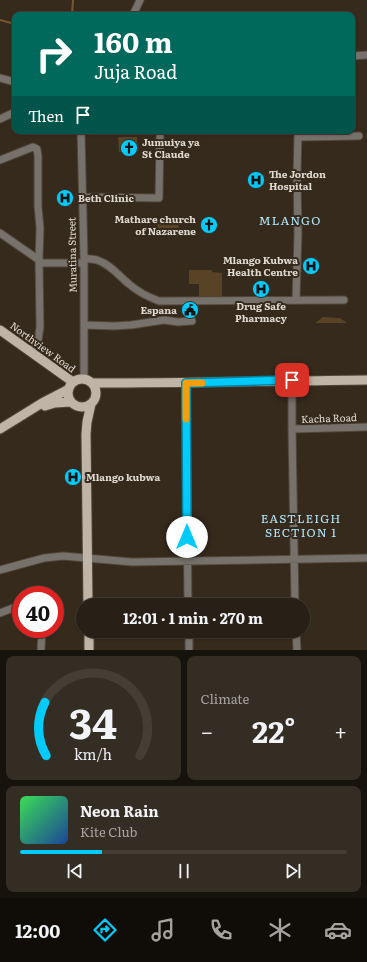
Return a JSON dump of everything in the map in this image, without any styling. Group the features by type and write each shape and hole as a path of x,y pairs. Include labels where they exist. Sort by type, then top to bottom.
{"main road":[{"name":"Northview Road","path":"0,330 30,351 71,386"},
{"path":"2,426 71,386 80,379 93,383 367,380"},
{"path":"88,598 86,434 91,404 97,393 93,383"},
{"path":"97,393 124,383"},
{"path":"71,386 69,398 75,404 83,418 86,434"},
{"path":"23,414 55,403 75,404 83,407 91,404"},
{"path":"88,638 89,650"}],"street":[{"path":"135,12 140,0"},
{"path":"355,56 367,55"},
{"path":"0,78 12,81"},
{"path":"0,119 12,113"},
{"name":"Muratina Street","path":"81,134 84,260 84,379"},
{"path":"296,300 298,234 297,134"},
{"path":"299,134 303,137 359,136"},
{"path":"82,197 159,198 160,138"},
{"path":"0,160 16,152 33,147 37,149 40,228 39,335 38,340 30,351"},
{"path":"0,233 39,261 98,260 108,266 142,293 159,301 344,300"},
{"path":"84,325 114,326 144,324 164,320 178,322 192,321"},
{"path":"292,380 295,598"},
{"path":"186,383 188,598"},
{"name":"Kacha Road","path":"292,429 367,427"},
{"path":"0,570 44,558 63,556 132,562 187,562 294,558 367,558"},
{"path":"0,613 12,608"},
{"path":"42,638 42,650"},
{"path":"189,638 189,650"},
{"path":"296,638 297,650"}],"shaded area":[{"path":"118,137 137,137 138,151 119,152"},
{"path":"158,219 179,220 178,237 157,236"},
{"path":"189,270 212,270 212,272 222,273 222,299 199,299 199,284 189,284"},
{"path":"323,317 340,318 347,323 315,323"}],"waterway":[{"path":"72,12 73,0"},
{"path":"0,20 12,23"}],"slow traffic":[{"path":"186,419 186,383 202,383"}],"place":[{"name":"Jumuiya ya St Claude","path":"129,148"},
{"name":"The Jordon Hospital","path":"256,180"},
{"name":"Beth Clinic","path":"65,198"},
{"name":"Mathare church of Nazarene","path":"209,225"},
{"name":"Mlango Kubwa Health Centre","path":"311,266"},
{"name":"Drug Safe Pharmacy","path":"261,289"},
{"name":"Espana","path":"190,310"},
{"name":"Mlango kubwa","path":"73,477"}],"district":[{"name":"MLANGO","path":"290,221"},
{"name":"EASTLEIGH SECTION 1","path":"301,526"}],"route":[{"path":"187,537 186,383 292,380"}]}
